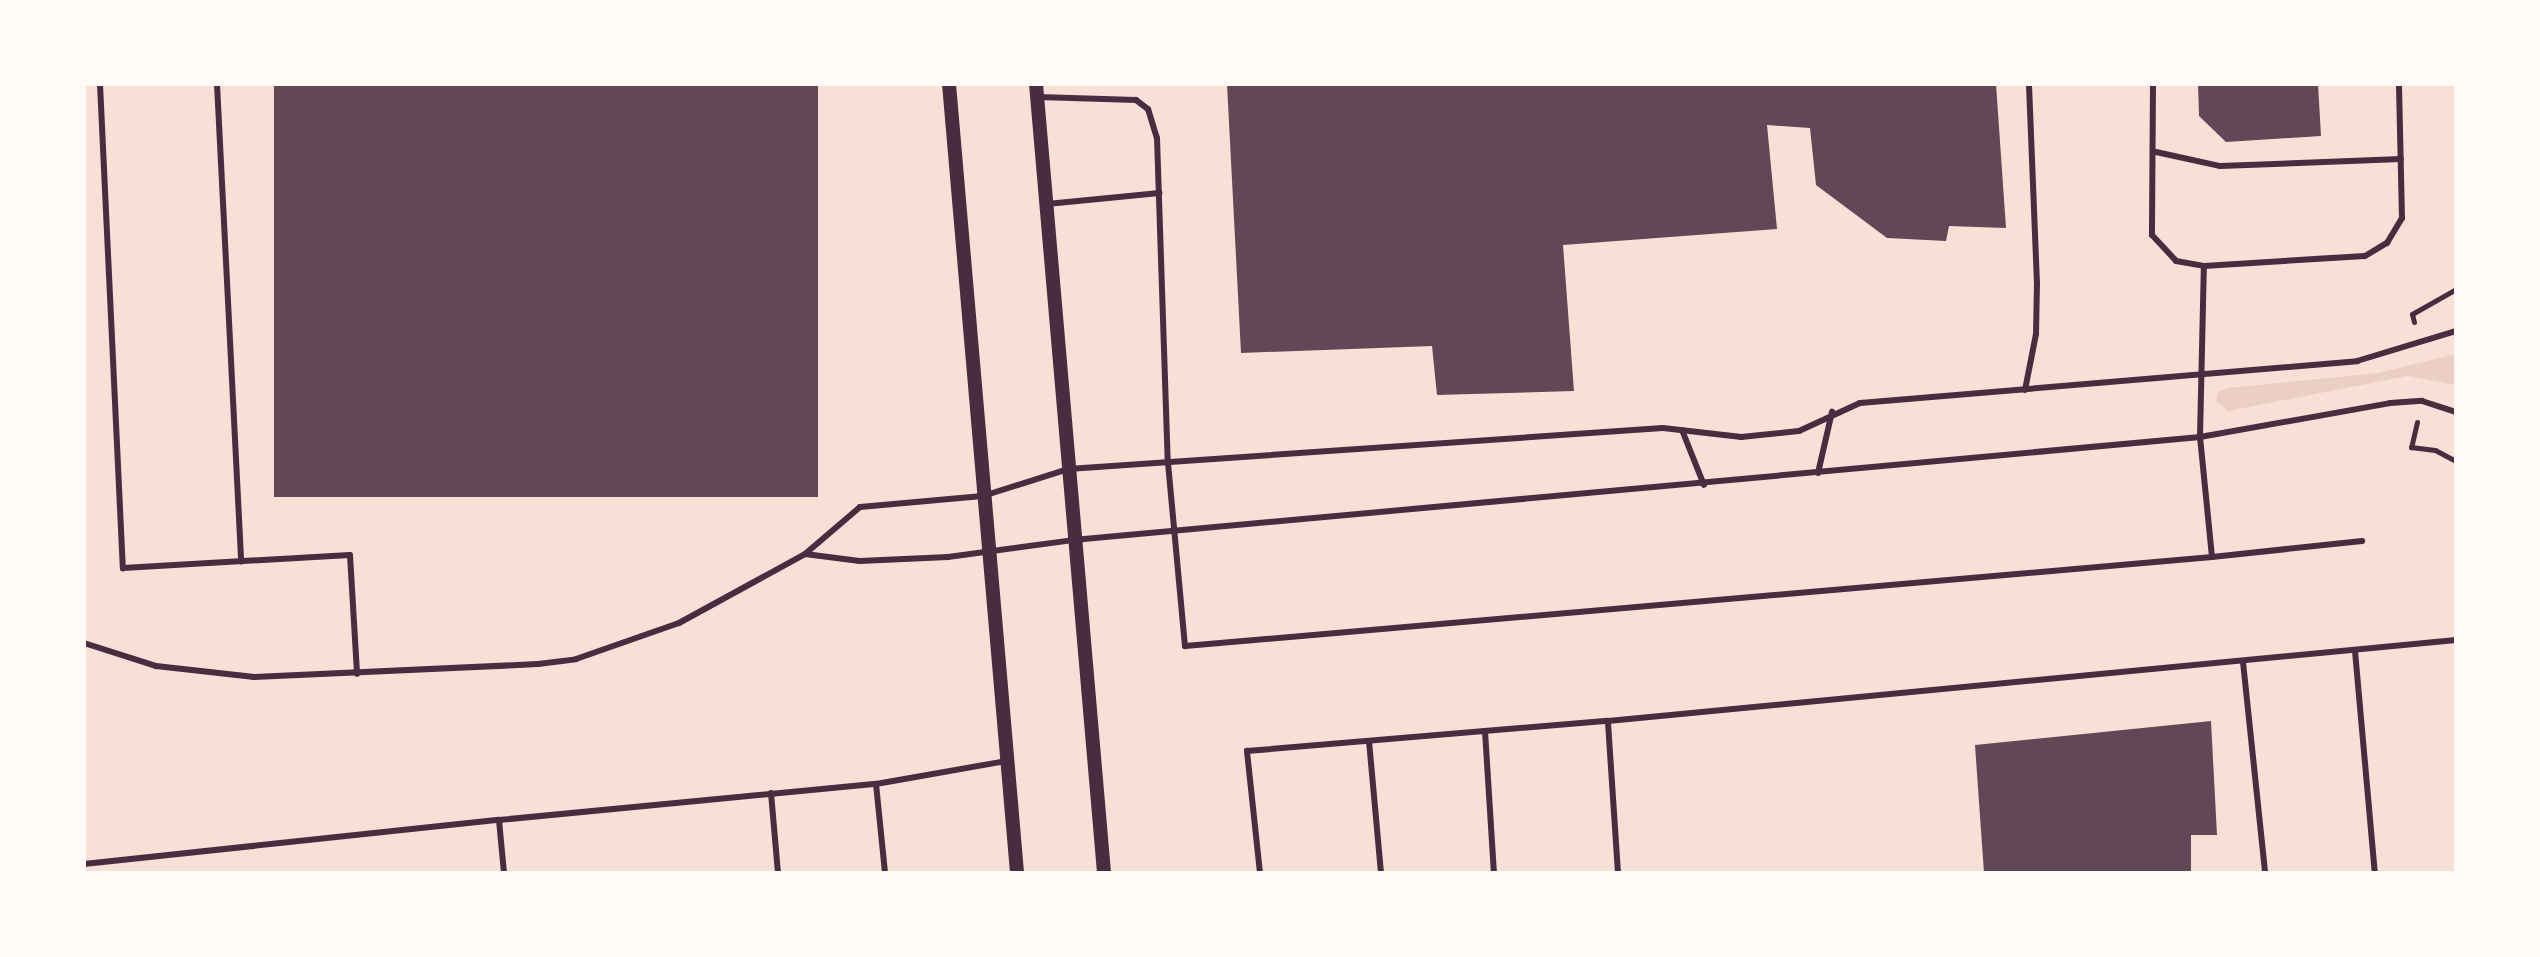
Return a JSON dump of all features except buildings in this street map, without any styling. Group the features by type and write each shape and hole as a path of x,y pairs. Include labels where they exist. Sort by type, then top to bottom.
{"street":[{"path":"949,84 1017,873"},
{"path":"1036,90 1043,204 1104,873"}],"lane":[{"path":"100,84 123,568 350,555 357,674"},
{"path":"217,84 241,561"},
{"path":"2025,390 2036,334 2037,284 2029,84"},
{"path":"2153,84 2156,152 2152,235 2176,261 2204,266 2365,256 2387,243 2402,218 2399,84"},
{"path":"1036,90 1136,100 1148,109 1157,138 1168,463 1185,646 2212,557 2362,541"},
{"path":"2156,152 2220,166 2401,159"},
{"path":"1043,204 1159,193"},
{"path":"2204,266 2199,376 2200,437 2212,557"},
{"path":"84,643 156,666 203,672 357,674 576,659 679,623 805,554 860,507 983,496 1068,469 1682,430 1741,437 1799,431 1832,412 1860,403 2357,361 2456,331"},
{"path":"805,554 860,561 988,552 1073,540 1704,485 2200,437 2390,403 2422,401 2456,412"},
{"path":"1818,473 1832,412"},
{"path":"1682,430 1704,485"},
{"path":"1260,873 1247,751 1608,721 2456,640"},
{"path":"2355,651 2375,873"},
{"path":"2243,662 2265,873"},
{"path":"1608,721 1618,873"},
{"path":"1485,731 1494,873"},
{"path":"1369,741 1381,873"},
{"path":"84,864 876,784 1007,761"},
{"path":"876,784 885,873"},
{"path":"771,793 778,873"},
{"path":"499,820 504,873"}],"path":[{"path":"2412,314 2456,289"},
{"path":"2416,428 2411,447 2435,450 2456,461"}],"shaded area":[{"path":"2456,354 2456,385 2407,376 2228,411 2216,401 2218,392 2227,388 2378,373"}]}
